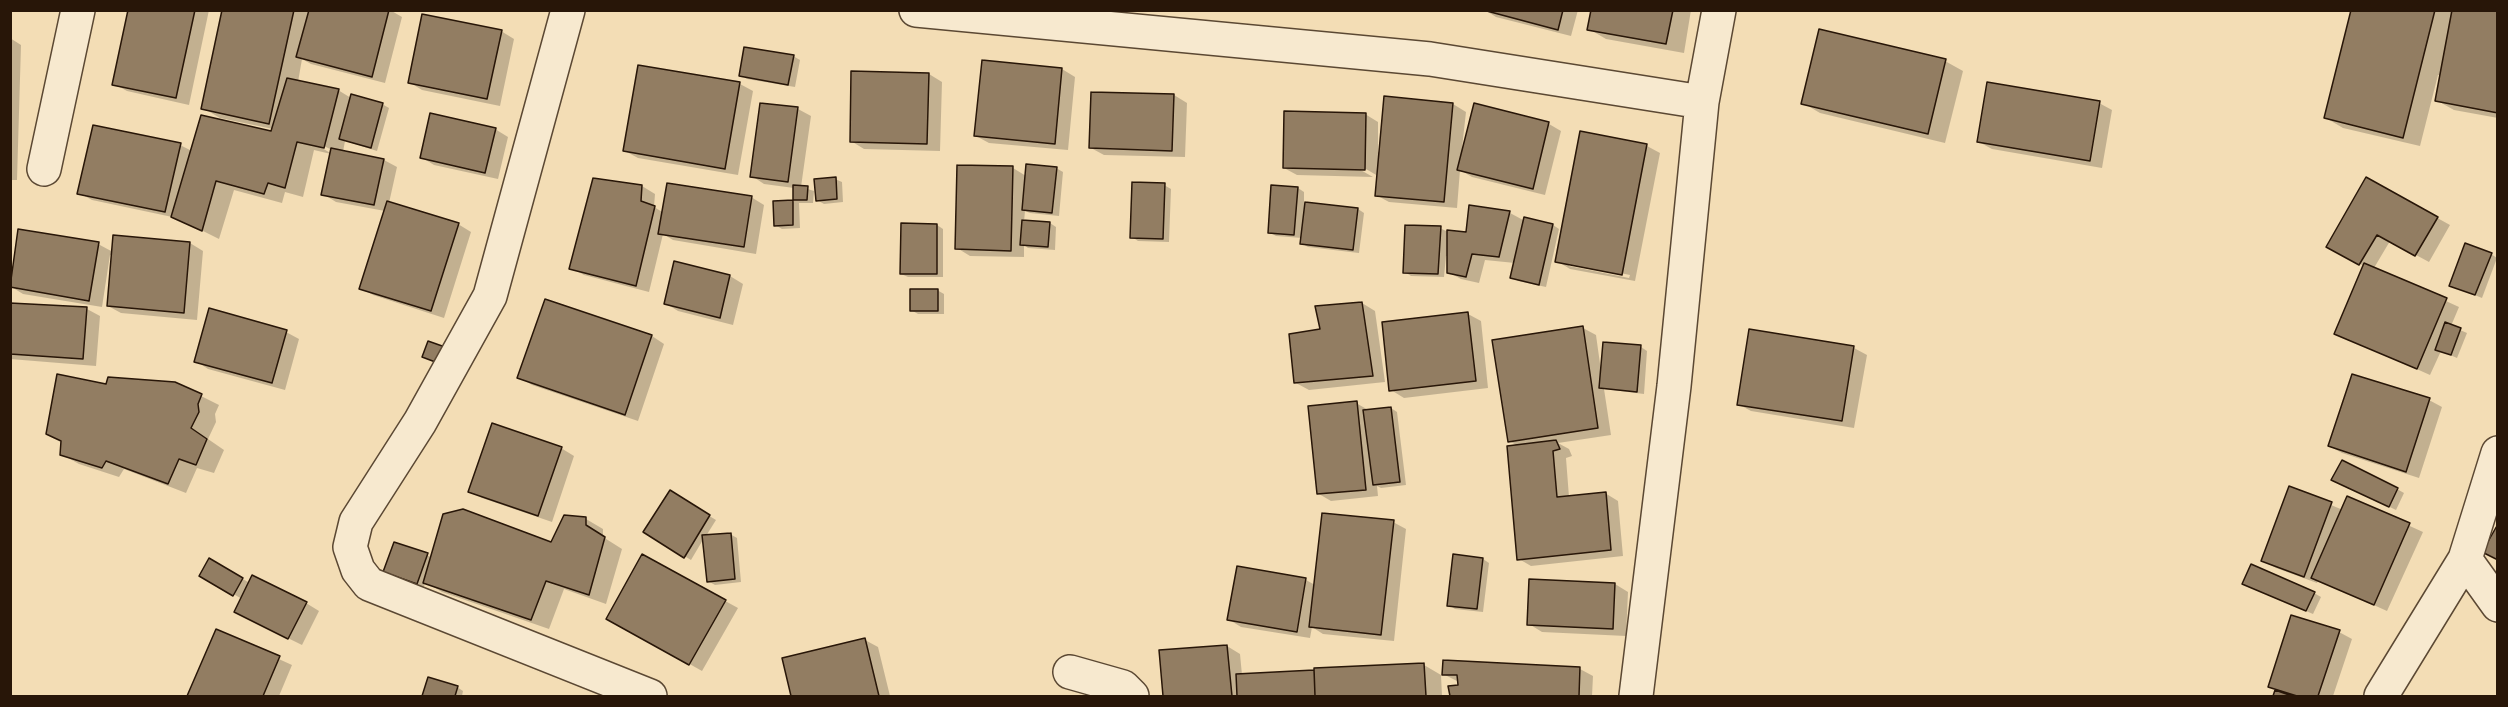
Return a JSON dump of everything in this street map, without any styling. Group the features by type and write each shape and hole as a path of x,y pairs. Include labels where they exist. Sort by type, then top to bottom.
{"street":[{"path":"44,169 78,10"},
{"path":"567,10 490,296 420,422 356,522 350,547 358,570 369,584 650,696"},
{"path":"916,10 1430,59 1702,102"},
{"path":"1636,696 1674,386 1702,102 1719,10"},
{"path":"2381,696 2465,558 2498,453"},
{"path":"2465,558 2498,605"},
{"path":"1071,672 1123,687 1132,696"}],"building":[{"path":"128,10 195,10 176,98 112,85"},
{"path":"222,10 294,10 269,124 201,109"},
{"path":"309,10 389,10 372,77 296,57"},
{"path":"1483,10 1563,10 1558,30"},
{"path":"1591,10 1673,10 1666,44 1587,30"},
{"path":"2351,10 2435,10 2403,138 2324,118"},
{"path":"2452,10 2498,10 2498,113 2435,101"},
{"path":"422,14 502,30 487,99 408,83"},
{"path":"1819,29 1946,59 1928,134 1801,104"},
{"path":"744,47 794,55 788,85 739,76"},
{"path":"982,60 1062,68 1055,144 974,136"},
{"path":"638,65 740,82 725,169 623,151"},
{"path":"851,71 929,73 927,144 850,142"},
{"path":"287,78 339,89 324,148 297,142 285,188 268,183 264,194 216,181 202,231 171,217 201,115 271,131"},
{"path":"1987,82 2100,101 2090,161 1977,142"},
{"path":"1091,92 1174,94 1172,151 1089,148"},
{"path":"351,94 383,103 371,148 339,139"},
{"path":"1384,96 1453,103 1444,202 1375,196"},
{"path":"760,103 798,107 788,182 750,177"},
{"path":"1474,103 1549,122 1533,189 1457,170"},
{"path":"1284,111 1366,113 1365,170 1283,168"},
{"path":"430,113 496,128 485,173 420,158"},
{"path":"93,125 181,143 165,212 77,194"},
{"path":"1580,131 1647,144 1622,275 1555,262"},
{"path":"331,148 384,159 374,205 321,195"},
{"path":"1026,164 1057,167 1052,213 1022,210"},
{"path":"957,165 1013,166 1011,251 955,249"},
{"path":"836,177 837,199 816,201 814,179"},
{"path":"2366,177 2438,217 2415,256 2377,235 2359,265 2326,247"},
{"path":"593,178 642,185 641,201 655,206 636,286 569,269"},
{"path":"1132,182 1165,183 1163,239 1130,238"},
{"path":"667,183 752,196 744,247 658,234"},
{"path":"793,185 808,186 807,200 793,200"},
{"path":"1271,185 1298,187 1294,235 1268,233"},
{"path":"793,200 793,225 774,226 773,201"},
{"path":"387,201 459,223 431,311 359,289"},
{"path":"1305,202 1358,208 1353,250 1300,244"},
{"path":"1469,205 1510,211 1499,257 1472,254 1466,277 1447,273 1447,230 1466,232"},
{"path":"1524,217 1553,224 1539,285 1510,278"},
{"path":"1022,220 1050,222 1048,247 1020,245"},
{"path":"901,223 937,224 937,274 900,274"},
{"path":"1405,225 1441,226 1438,274 1403,273"},
{"path":"18,229 99,242 89,301 10,287"},
{"path":"113,235 190,242 184,313 107,306"},
{"path":"2465,243 2492,253 2475,295 2449,286"},
{"path":"674,261 730,275 720,318 664,304"},
{"path":"2364,263 2447,298 2417,369 2334,334"},
{"path":"910,289 938,289 938,311 910,311"},
{"path":"545,299 652,335 625,415 517,378"},
{"path":"1362,302 1373,376 1294,383 1289,334 1320,329 1315,306"},
{"path":"10,303 87,307 83,359 10,354"},
{"path":"209,308 287,330 272,383 194,362"},
{"path":"1468,312 1476,381 1389,391 1382,322"},
{"path":"2445,322 2461,328 2451,355 2435,350"},
{"path":"1583,326 1598,428 1508,442 1492,340"},
{"path":"1749,329 1854,346 1842,421 1737,405"},
{"path":"428,341 445,347 438,363 422,357"},
{"path":"1603,342 1641,345 1637,392 1599,388"},
{"path":"57,374 106,384 108,377 175,382 202,394 198,404 199,412 191,428 207,439 196,465 179,459 168,484 106,461 102,468 60,455 61,441 46,434"},
{"path":"2352,374 2430,398 2406,472 2328,446"},
{"path":"1357,401 1366,490 1317,494 1308,406"},
{"path":"1391,407 1400,482 1373,485 1363,410"},
{"path":"492,423 562,447 538,516 468,492"},
{"path":"1556,440 1560,449 1553,451 1557,497 1606,492 1611,550 1517,560 1507,446"},
{"path":"2342,460 2398,488 2389,507 2331,480"},
{"path":"2289,486 2332,502 2304,577 2261,561"},
{"path":"670,490 710,515 684,558 643,532"},
{"path":"2347,496 2410,523 2374,605 2311,578"},
{"path":"463,509 551,542 564,515 586,517 586,525 605,537 589,595 546,581 531,620 423,583 443,514"},
{"path":"1322,513 1394,520 1381,635 1309,627"},
{"path":"2498,524 2498,560 2482,552"},
{"path":"731,533 735,579 707,582 702,535"},
{"path":"394,542 428,553 417,584 383,572"},
{"path":"642,554 726,600 689,665 606,619"},
{"path":"1453,554 1483,558 1477,609 1447,606"},
{"path":"209,558 243,578 233,596 199,576"},
{"path":"2251,564 2315,592 2306,611 2242,584"},
{"path":"1237,566 1306,578 1297,632 1227,620"},
{"path":"252,575 307,602 288,639 234,612"},
{"path":"1529,579 1615,583 1613,629 1527,625"},
{"path":"2291,615 2340,630 2318,696 2297,696 2268,687"},
{"path":"216,629 280,656 263,696 187,696"},
{"path":"865,638 879,696 791,696 782,658"},
{"path":"1227,645 1232,696 1163,696 1159,650"},
{"path":"1443,660 1580,667 1579,696 1450,696 1448,686 1458,685 1457,675 1442,675"},
{"path":"1424,663 1426,696 1315,696 1314,668"},
{"path":"1314,670 1315,696 1237,696 1236,674"},
{"path":"428,677 458,686 455,696 422,696"},
{"path":"2275,690 2292,696 2273,696"}]}
